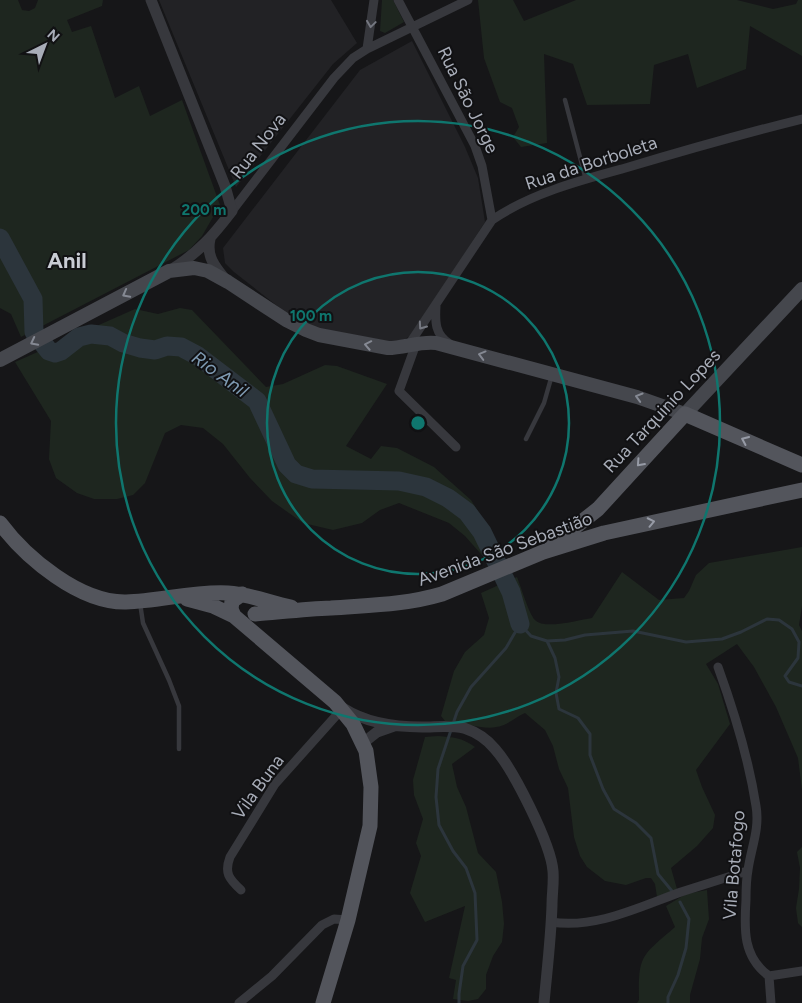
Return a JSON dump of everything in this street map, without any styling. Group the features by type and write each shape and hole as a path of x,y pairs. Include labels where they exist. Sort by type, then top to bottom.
{"main road":[{"path":"169,271 187,268 200,269 228,282 291,322 318,335 388,348 429,343 459,349 642,398 685,414 796,463 797,476 793,484 783,494"},
{"name":"Rua Nova","path":"0,360 169,271"},
{"name":"Rua Tarquinio Lopes","path":"543,552 598,509 802,289"},
{"name":"Avenida São Sebastião","path":"254,615 307,609 409,602 442,594 543,552 604,533 802,490"},
{"path":"598,509 593,517 593,525 604,533"},
{"path":"0,523 13,540 38,562 86,594 110,601 170,598 198,601 246,620 254,615"},
{"name":"Avenida São Sebastião","path":"170,598 209,593 246,595 287,606 307,609"},
{"path":"281,656 261,634 254,615 257,605 246,595 238,596 232,601 231,608 236,617 338,706 353,724 363,743 370,767 372,808 366,847 348,920 323,1003"}],"street":[{"path":"151,0 225,186 232,211"},
{"path":"367,49 374,0"},
{"name":"Rua São Jorge","path":"398,0 475,146 482,166 492,220"},
{"name":"Rua Nova","path":"169,271 193,256 210,239 334,78 353,58 367,49 468,0"},
{"name":"Rua da Borboleta","path":"456,447 399,391 412,345 492,220 512,207 586,180 651,160 802,119"},
{"path":"210,239 211,260 228,282"},
{"path":"436,305 435,323 439,333 445,341 459,349"},
{"name":"Vila Botafogo","path":"718,667 738,731 756,806 757,830 747,871 746,940 751,957 758,968 769,976"},
{"path":"338,706 364,719 398,725 459,727 480,736 495,749 518,786 535,821 552,864 551,922 544,1003"},
{"name":"Vila Buna","path":"241,890 227,873 226,866 230,857 275,784 338,706"},
{"path":"363,743 377,732 398,725"},
{"path":"551,922 568,924 614,917 687,890 747,871"},
{"path":"239,1003 272,976 322,924 334,919 348,920"},
{"path":"771,1003 769,976 802,971"}],"lane":[{"path":"565,100 586,180"},
{"path":"526,439 544,403 552,374"},
{"path":"140,601 143,623 179,706 179,749"}],"shaded area":[{"path":"0,0 18,0 22,10 29,11 35,8 38,0 103,0 102,6 67,20 72,32 91,26 115,98 139,86 150,116 182,100 220,205 202,236 189,250 21,337 11,314 0,308"},
{"path":"159,0 331,0 357,43 333,64 236,187"},
{"path":"382,0 393,0 404,22 385,33 380,31"},
{"path":"478,0 513,0 524,21 576,0 737,0 773,9 796,4 798,0 802,0 802,56 750,26 746,69 697,88 688,54 654,65 650,104 587,105 573,64 544,54 547,143 521,147 513,137 519,127 512,108 500,102 484,58"},
{"path":"412,41 465,147 478,178 485,222 412,335 405,339 393,342 325,330 305,324 286,313 234,272 225,263 223,248 360,70"},
{"path":"180,308 192,310 266,387 283,384 325,365 337,366 387,384 346,446 371,459 381,446 397,448 434,467 471,500 504,554 488,562 465,536 449,523 399,503 380,510 362,523 333,530 303,523 272,501 250,478 223,444 203,428 181,425 165,433 145,483 133,495 117,499 94,499 77,493 56,478 49,459 51,421 15,362 135,309 158,314"},
{"path":"802,547 802,606 799,625 802,631 802,790 798,758 776,707 754,667 737,644 706,664 718,684 730,724 696,770 715,815 713,828 697,846 671,868 677,889 657,897 655,884 651,878 626,885 605,881 587,867 580,856 574,837 568,788 559,769 553,746 545,730 525,713 503,725 491,728 445,721 441,716 454,671 465,652 484,635 489,618 481,593 517,577 535,620 546,624 562,624 592,618 622,572 659,600 684,598 696,575 709,563"},
{"path":"438,736 458,739 475,747 452,764 457,787 466,807 478,853 496,872 502,902 504,924 502,942 493,956 486,975 486,989 478,999 468,1001 453,999 456,980 449,978 465,906 425,922 410,893 421,856 416,843 423,819 414,795 413,780 425,737"},
{"path":"802,847 802,927 798,923 796,908 800,868 797,852"},
{"path":"707,890 709,919 702,938 700,959 690,995 690,1003 637,1003 639,1000 641,964 644,957 655,944 675,927 666,906 686,894"}],"waterway":[{"name":"Rio Anil","path":"0,238 33,299 34,332 49,351 55,353 61,351 79,337 91,334 110,336 123,343 140,348 155,350 167,346 181,347 198,356 257,401 287,465 296,474 312,479 399,481 426,487 448,498 467,512 482,532 511,592 520,624"},
{"path":"459,1003 463,966 477,940 475,893 466,868 453,851 439,825 436,797 438,769 457,712 471,687 506,648 520,624 531,636 547,641 565,640 585,635 633,631 686,642 722,639 767,619 779,620 792,629 799,642 798,658 785,676 789,682 802,686"},
{"path":"547,641 555,658 559,677 556,693 559,709 578,718 590,734 590,755 603,789 614,809 636,823 651,838 658,874 672,891"},
{"path":"668,1003 668,997 678,975 686,948 689,919 680,902"}],"district":[{"name":"Anil","path":"67,260"}]}
